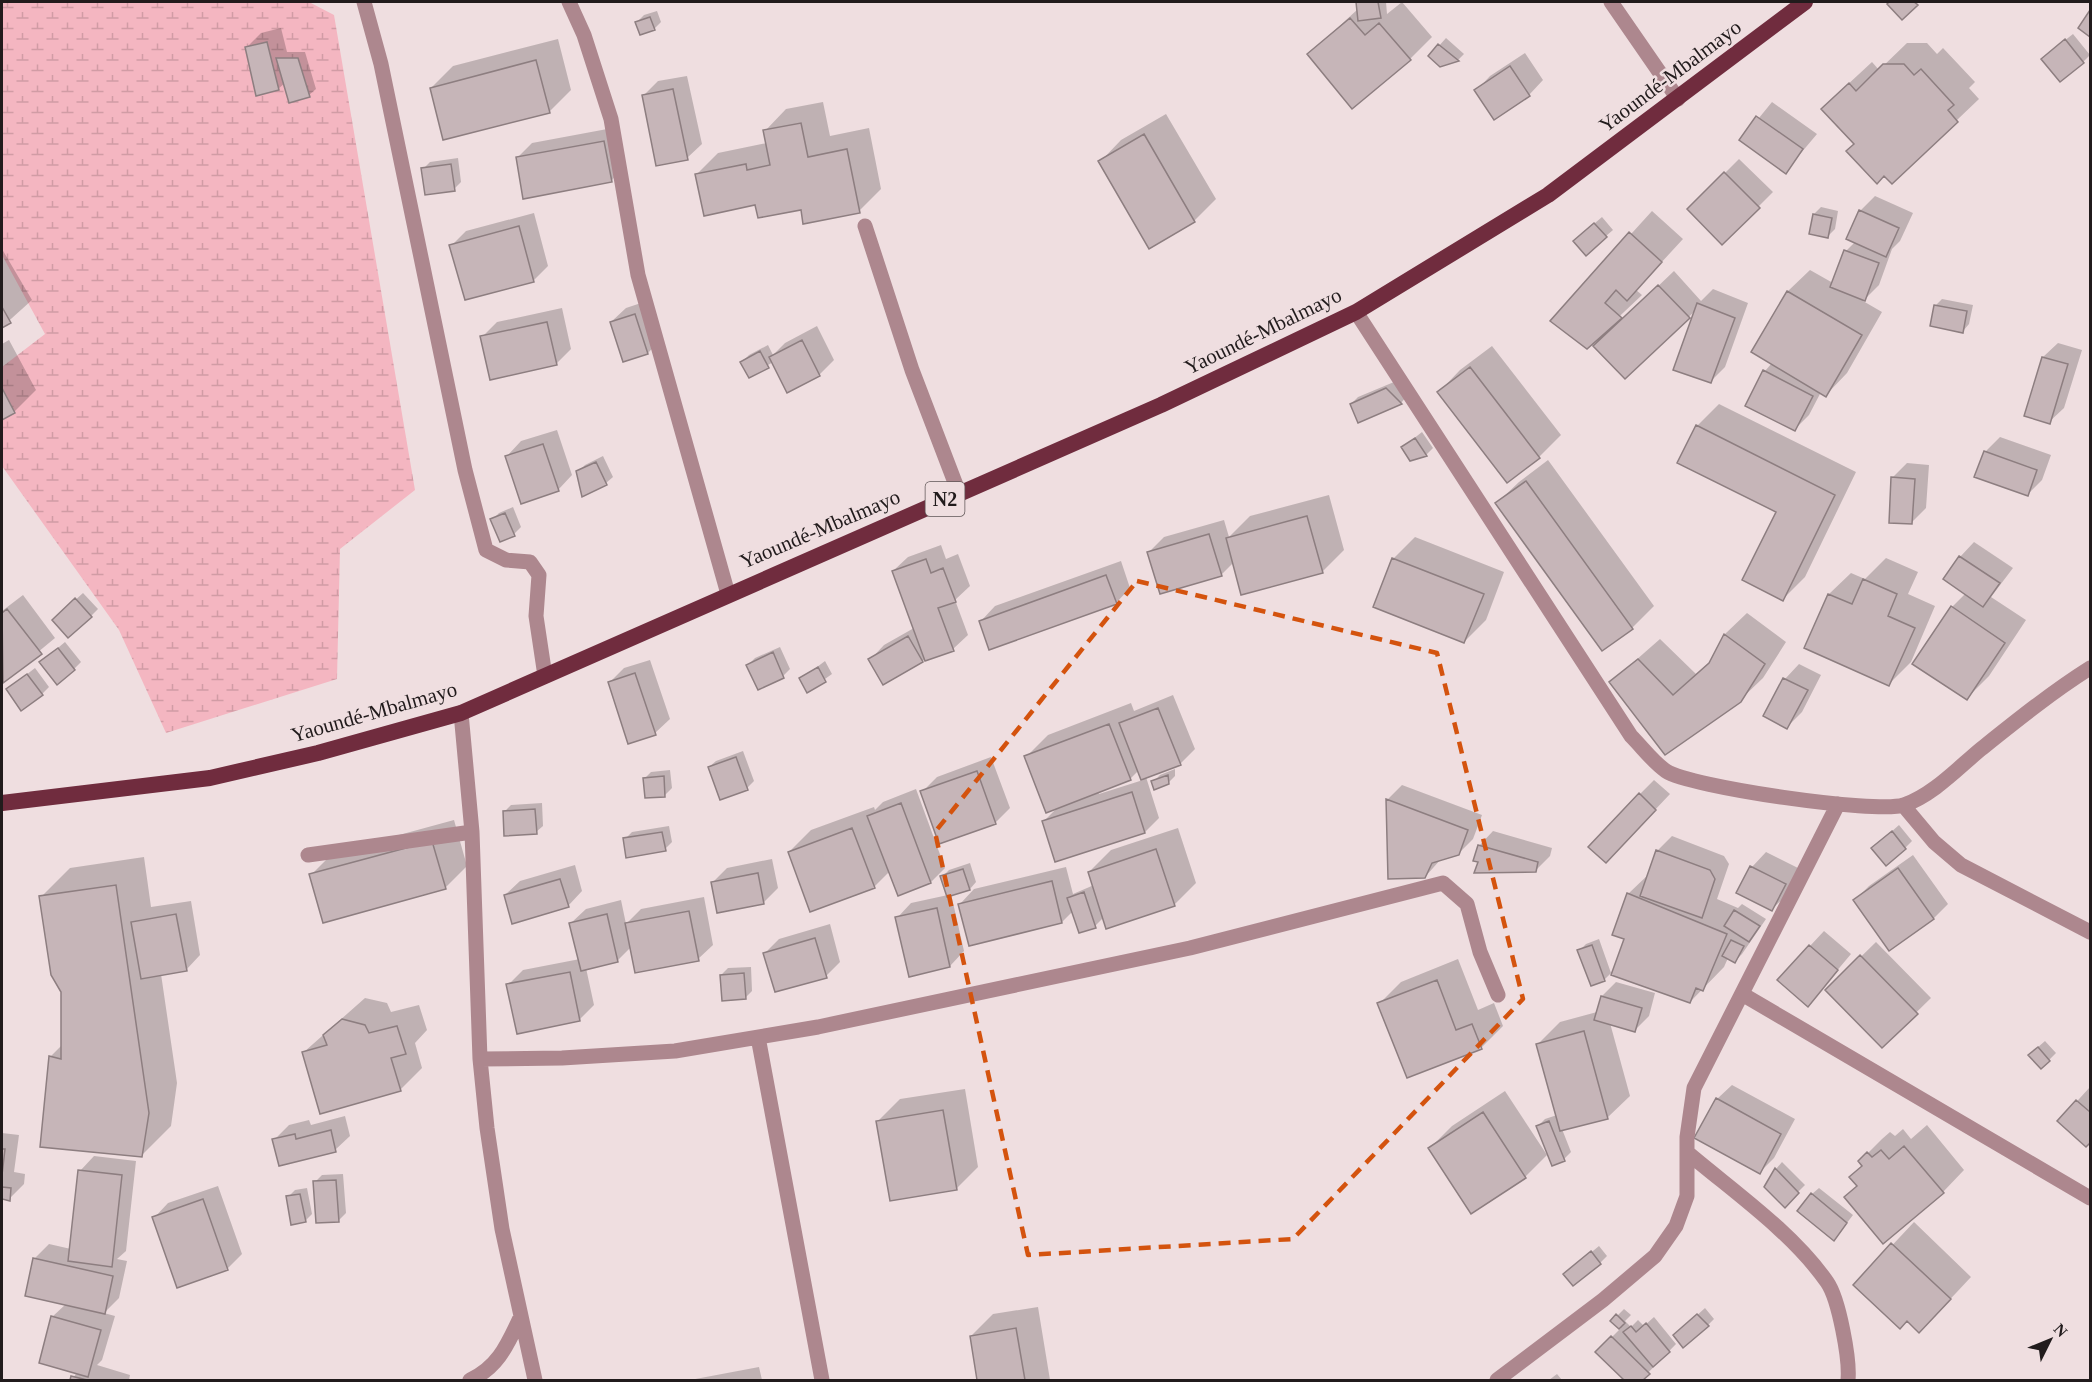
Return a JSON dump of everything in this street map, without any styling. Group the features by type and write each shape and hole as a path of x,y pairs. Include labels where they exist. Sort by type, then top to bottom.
{"highway":[{"name":"Yaoundé-Mbalmayo","path":"2,803 210,778 318,753 461,713 1161,405 1356,312 1548,195 1805,2"}],"street":[{"path":"364,2 381,64 465,470 486,550 506,560 530,562 539,575 536,616 545,676"},
{"path":"569,2 584,35 611,119 638,275 728,594"},
{"path":"1611,2 1678,99"},
{"path":"865,226 912,370 959,493"},
{"path":"1356,312 1631,735 1667,772 1712,785 1838,804 1870,808 1904,805 1951,777 1980,750 2091,668"},
{"path":"461,713 471,832 480,1059 487,1128 502,1229 535,1380"},
{"path":"1497,1380 1603,1300 1655,1256 1676,1226 1687,1196 1687,1137 1694,1088 1838,804"},
{"path":"1904,805 1934,842 1961,865 2091,932"},
{"path":"308,855 471,832"},
{"path":"480,1059 562,1058 675,1051 758,1037 956,1000 1336,913 1443,883 1467,904 1480,952 1498,995"},
{"path":"1742,994 2091,1198"},
{"path":"758,1037 822,1380"},
{"path":"1688,1153 1781,1231 1828,1283 1837,1310 1848,1380"},
{"path":"470,1380 487,1373 502,1355 521,1316"}],"highlighted area":[{"path":"1137,581 1437,653 1523,999 1293,1239 1028,1255 935,832"}],"green space":[{"path":"2,2 309,2 334,15 415,490 340,549 337,679 166,733 119,630 2,466 2,367 45,334 2,255"}],"building":[{"path":"1356,2 1378,2 1381,18 1358,21"},
{"path":"1889,2 1914,2 1918,5 1902,20 1887,4"},
{"path":"2090,10 2090,37 2078,28"},
{"path":"650,17 655,30 640,35 635,22"},
{"path":"1350,18 1365,35 1379,23 1411,60 1352,109 1307,54"},
{"path":"2065,39 2084,63 2060,82 2041,59"},
{"path":"267,42 279,90 256,96 245,47"},
{"path":"1438,44 1459,61 1440,67 1428,56"},
{"path":"276,58 298,58 310,97 289,103"},
{"path":"536,60 550,113 443,140 430,88"},
{"path":"1883,64 1904,64 1914,75 1921,69 1954,105 1948,110 1958,122 1892,184 1884,176 1877,184 1846,151 1854,144 1821,109 1849,83 1856,91"},
{"path":"1510,66 1530,96 1494,120 1474,90"},
{"path":"673,89 688,160 656,166 642,95"},
{"path":"1756,116 1803,149 1786,174 1739,140"},
{"path":"801,123 808,157 847,149 860,213 803,224 801,210 758,218 755,205 704,216 695,174 746,164 747,170 770,165 763,130"},
{"path":"1144,134 1195,222 1149,249 1098,161"},
{"path":"604,141 612,182 523,199 516,157"},
{"path":"451,164 455,191 425,195 421,168"},
{"path":"1724,172 1760,208 1722,245 1687,209"},
{"path":"1859,210 1899,228 1886,257 1846,239"},
{"path":"1813,214 1832,218 1828,238 1809,234"},
{"path":"1594,223 1607,237 1586,256 1573,241"},
{"path":"519,226 534,282 465,300 449,245"},
{"path":"1629,232 1662,262 1627,301 1616,290 1605,303 1622,318 1587,349 1550,321"},
{"path":"1844,250 1879,263 1865,301 1830,287"},
{"path":"1658,285 1690,318 1625,379 1593,346"},
{"path":"1787,291 1862,335 1826,397 1751,352"},
{"path":"1697,303 1735,318 1711,383 1673,370"},
{"path":"1934,305 1967,311 1963,333 1930,326"},
{"path":"2,307 11,323 2,328"},
{"path":"635,314 648,354 623,362 610,322"},
{"path":"547,322 557,365 490,380 480,336"},
{"path":"802,340 820,376 787,393 769,357"},
{"path":"760,351 769,368 749,378 740,362"},
{"path":"2042,357 2068,364 2050,424 2024,416"},
{"path":"1470,367 1540,458 1507,483 1437,392"},
{"path":"1763,370 1813,396 1795,431 1745,406"},
{"path":"2,388 15,413 2,420"},
{"path":"1386,388 1402,404 1358,423 1350,404"},
{"path":"1696,425 1835,495 1783,601 1742,580 1776,512 1677,463"},
{"path":"1415,438 1427,456 1410,461 1401,447"},
{"path":"543,444 559,491 521,504 505,456"},
{"path":"1984,451 2037,470 2028,496 1974,477"},
{"path":"596,462 607,485 582,497 576,471"},
{"path":"1891,477 1915,479 1912,524 1889,523"},
{"path":"1526,481 1633,629 1602,651 1495,503"},
{"path":"505,513 515,536 500,542 490,519"},
{"path":"1307,516 1323,573 1241,595 1226,538"},
{"path":"1209,534 1222,576 1160,594 1147,552"},
{"path":"1959,556 2000,583 1983,607 1943,579"},
{"path":"1392,558 1484,594 1464,643 1373,607"},
{"path":"926,559 931,573 943,568 956,602 938,608 954,651 925,661 892,571"},
{"path":"1106,575 1117,604 989,650 979,621"},
{"path":"1863,579 1897,594 1888,616 1915,628 1889,686 1804,648 1828,594 1852,604"},
{"path":"75,598 92,617 68,638 52,620"},
{"path":"1951,606 2005,643 1967,700 1912,664"},
{"path":"7,609 42,654 3,683 2,613"},
{"path":"1724,634 1765,664 1741,702 1665,755 1609,682 1638,659 1673,695 1709,663"},
{"path":"908,636 923,662 883,685 868,659"},
{"path":"58,648 75,670 57,685 39,662"},
{"path":"773,652 784,678 758,690 746,665"},
{"path":"818,667 826,682 807,693 799,678"},
{"path":"635,673 656,735 628,744 608,682"},
{"path":"27,674 43,695 21,711 6,689"},
{"path":"1783,678 1808,690 1787,729 1763,716"},
{"path":"1158,708 1181,765 1141,780 1119,723"},
{"path":"1109,724 1131,780 1046,813 1024,756"},
{"path":"736,757 748,790 720,800 708,767"},
{"path":"977,771 996,824 939,844 920,791"},
{"path":"1168,775 1169,784 1154,790 1151,781"},
{"path":"664,776 665,797 645,798 643,778"},
{"path":"1132,792 1145,833 1055,862 1042,821"},
{"path":"1639,793 1656,810 1606,863 1588,847"},
{"path":"1386,799 1468,830 1459,855 1432,863 1425,878 1388,879"},
{"path":"901,803 931,883 898,896 867,816"},
{"path":"535,809 537,834 504,836 503,811"},
{"path":"852,828 875,888 810,912 788,852"},
{"path":"1892,831 1906,849 1886,866 1871,848"},
{"path":"662,832 666,851 626,858 623,838"},
{"path":"432,841 446,889 323,923 309,874"},
{"path":"1478,845 1538,862 1536,872 1474,873 1478,862 1473,861"},
{"path":"1156,849 1175,906 1106,929 1088,872"},
{"path":"1656,850 1710,870 1715,879 1702,918 1640,896"},
{"path":"1750,866 1786,884 1772,911 1736,893"},
{"path":"1898,868 1934,919 1889,951 1853,900"},
{"path":"963,869 970,890 947,897 940,876"},
{"path":"758,873 764,904 717,913 711,882"},
{"path":"560,879 569,907 512,924 504,895"},
{"path":"1052,881 1062,923 969,946 958,904"},
{"path":"116,885 149,1113 142,1157 40,1147 49,1056 61,1059 61,992 51,975 39,896"},
{"path":"1084,892 1096,928 1079,933 1067,898"},
{"path":"1627,893 1727,934 1703,991 1696,988 1690,1003 1611,975 1624,939 1612,935"},
{"path":"937,908 950,967 909,977 895,917"},
{"path":"1734,910 1760,926 1749,942 1724,926"},
{"path":"689,911 699,961 635,973 625,923"},
{"path":"176,914 187,971 141,979 131,922"},
{"path":"607,914 618,962 581,971 569,923"},
{"path":"815,938 827,978 775,992 763,953"},
{"path":"1731,940 1744,946 1735,963 1722,956"},
{"path":"1592,945 1605,981 1591,986 1577,950"},
{"path":"1809,945 1838,970 1808,1007 1777,980"},
{"path":"1860,955 1918,1014 1882,1048 1825,990"},
{"path":"570,972 580,1021 517,1034 506,984"},
{"path":"744,973 746,999 722,1001 720,975"},
{"path":"1437,980 1456,1030 1472,1024 1482,1049 1407,1078 1377,1003"},
{"path":"1601,996 1642,1008 1635,1032 1594,1020"},
{"path":"342,1019 365,1025 369,1033 397,1026 406,1054 391,1058 401,1091 320,1114 302,1052 327,1045 323,1035"},
{"path":"1584,1031 1608,1119 1560,1131 1536,1044"},
{"path":"2038,1047 2050,1061 2041,1069 2028,1055"},
{"path":"1716,1098 1781,1134 1760,1174 1694,1138"},
{"path":"2076,1100 2090,1112 2090,1143 2086,1147 2057,1121"},
{"path":"943,1110 957,1190 890,1201 876,1121"},
{"path":"1483,1112 1526,1178 1471,1214 1428,1148"},
{"path":"1549,1121 1565,1161 1552,1166 1536,1126"},
{"path":"331,1130 336,1152 279,1166 272,1139 295,1134 296,1139"},
{"path":"1904,1146 1944,1193 1883,1244 1844,1197 1857,1186 1849,1177 1862,1166 1858,1161 1867,1152 1872,1157 1881,1150 1889,1159"},
{"path":"2,1149 5,1149 2,1175"},
{"path":"1775,1168 1799,1193 1785,1208 1764,1187"},
{"path":"78,1170 122,1175 112,1267 68,1261"},
{"path":"336,1180 339,1222 316,1223 313,1181"},
{"path":"2,1187 11,1188 10,1201 2,1199"},
{"path":"1811,1193 1847,1223 1834,1241 1797,1211"},
{"path":"300,1194 306,1222 291,1225 286,1196"},
{"path":"203,1199 228,1270 177,1288 152,1217"},
{"path":"1891,1243 1951,1299 1919,1333 1907,1321 1900,1329 1853,1285"},
{"path":"1591,1251 1601,1264 1573,1286 1563,1274"},
{"path":"33,1258 113,1276 105,1314 25,1296"},
{"path":"1616,1314 1625,1323 1619,1329 1610,1321"},
{"path":"1697,1314 1709,1326 1683,1348 1673,1335"},
{"path":"51,1316 101,1330 88,1377 39,1363"},
{"path":"1646,1323 1670,1352 1653,1367 1623,1332 1631,1326 1636,1332"},
{"path":"1016,1328 1025,1380 977,1380 970,1336"},
{"path":"1611,1336 1650,1374 1643,1380 1624,1380 1595,1352"},
{"path":"71,1376 87,1380 70,1380"}]}
